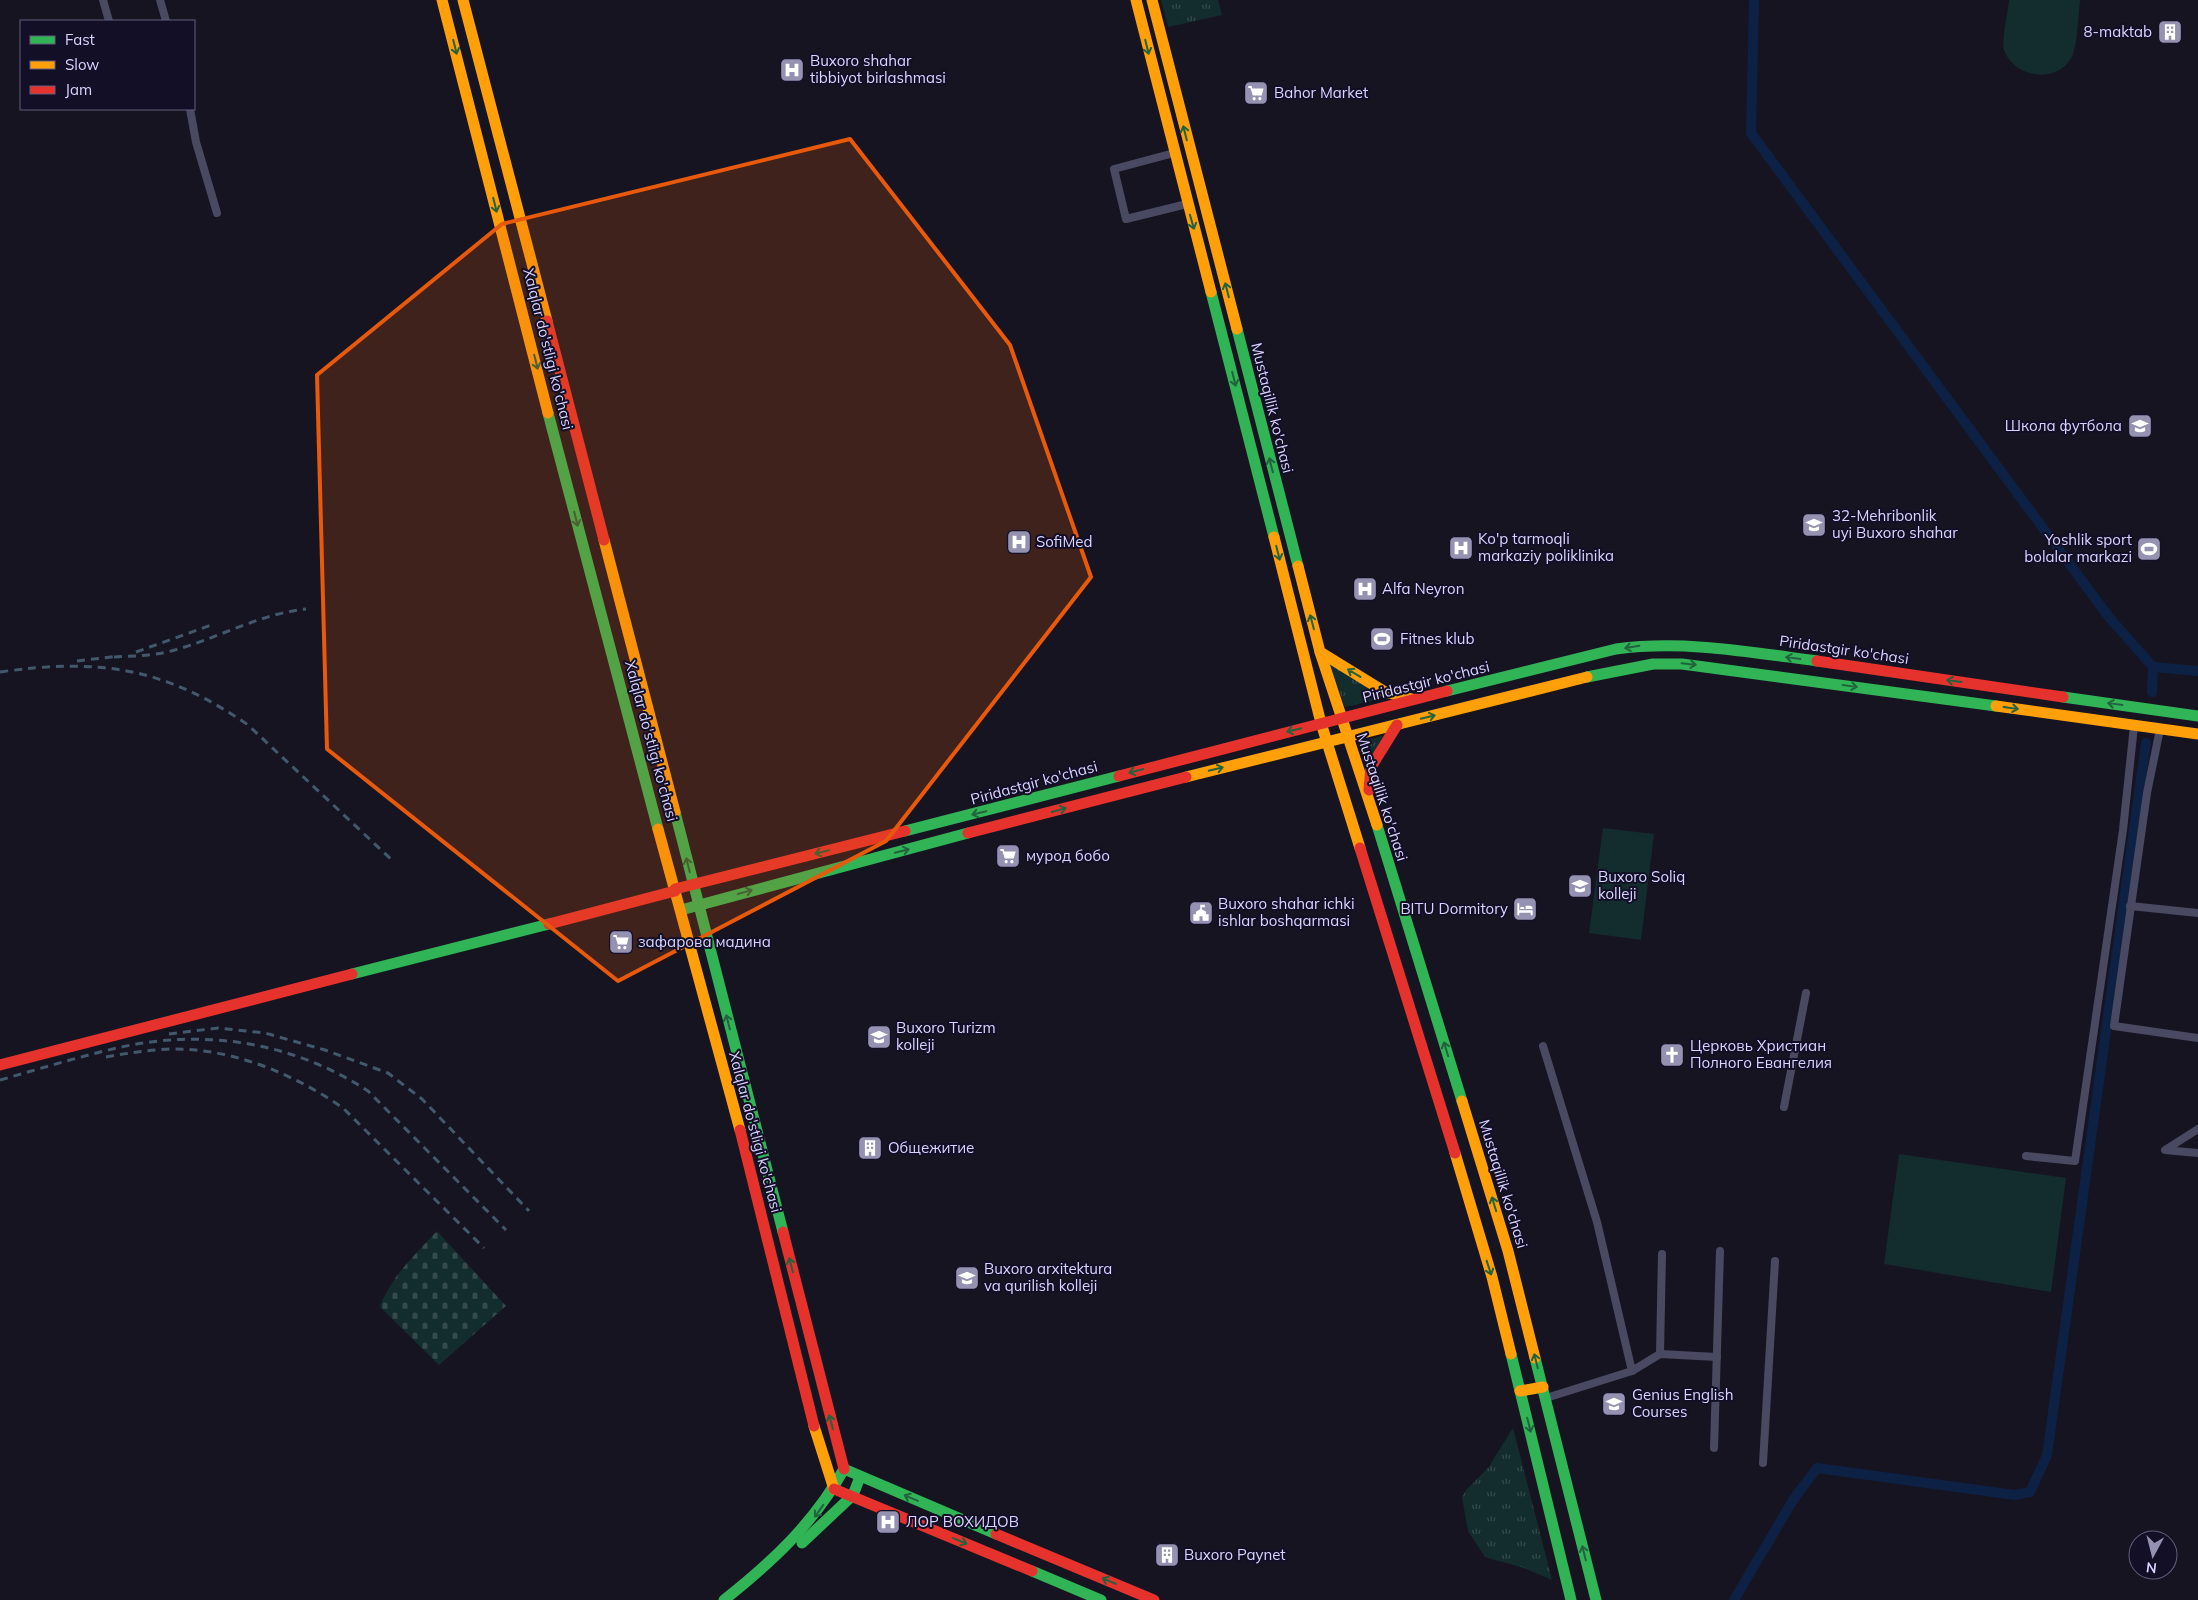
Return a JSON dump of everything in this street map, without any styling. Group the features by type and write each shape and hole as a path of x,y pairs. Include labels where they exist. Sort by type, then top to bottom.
{"main road":[{"name":"Xalqlar do'stligi ko'chasi","path":"442,0 593,586 754,1184 821,1452 834,1489"},
{"name":"Xalqlar do'stligi ko'chasi","path":"462,0 670,791 844,1469"},
{"name":"Mustaqillik ko'chasi","path":"1136,0 1326,742 1445,1120 1492,1277 1571,1600"},
{"name":"Mustaqillik ko'chasi","path":"1152,0 1320,652 1370,802 1508,1251 1596,1600"},
{"path":"1140,20 1156,16"},
{"path":"1218,317 1232,313"},
{"path":"1273,535 1288,531"},
{"name":"Piridastgir ko'chasi","path":"0,1065 693,884 1021,802 1321,723 1633,646 1664,643 1723,648 2198,716"},
{"path":"1721,668 1723,648"},
{"path":"1320,652 1385,692 1414,700"},
{"path":"681,910 1326,742 1618,670 1653,664 1682,664 1721,668 2198,734"},
{"path":"2134,726 2137,707"},
{"path":"1370,802 1368,783 1371,766 1397,725"},
{"path":"1021,802 1026,819"},
{"path":"1445,1120 1467,1115"},
{"path":"1520,1391 1544,1393"},
{"path":"724,1600 773,1561 806,1528 834,1489 844,1469 1154,1600"},
{"path":"736,1600 773,1570 853,1495 860,1477"},
{"path":"834,1489 853,1495 1101,1600"}],"street":[{"path":"104,0 109,20"},
{"path":"160,0 166,20"},
{"path":"190,110 196,142 217,213"},
{"path":"1174,153 1114,169 1126,219 1187,204"},
{"path":"2026,1156 2075,1161 2123,830 2134,726"},
{"path":"2160,729 2147,793 2114,1026 2198,1038"},
{"path":"2130,906 2198,913"},
{"path":"1784,1106 1806,993"},
{"path":"1543,1046 1596,1222 1632,1371"},
{"path":"2198,1129 2165,1150 2198,1153"},
{"path":"1714,1448 1720,1251"},
{"path":"1660,1354 1662,1254"},
{"path":"1763,1462 1775,1261"},
{"path":"1544,1393 1632,1371 1660,1354 1717,1357"}],"highlighted area":[{"path":"850,139 1010,345 1091,577 886,841 618,981 327,749 317,375 502,224"}],"green space":[{"path":"1161,0 1218,0 1222,15 1168,27"},
{"path":"2009,0 2080,0 2075,48 2067,64 2059,71 2049,74 2027,72 2009,60 2003,45"},
{"path":"1329,662 1385,698 1345,707"},
{"path":"1384,735 1368,763 1365,741"},
{"path":"1603,828 1654,834 1641,940 1589,933"},
{"path":"1899,1154 2066,1178 2051,1292 1884,1264"},
{"path":"437,1231 506,1306 439,1365 380,1307 384,1296 397,1276"},
{"path":"1513,1428 1552,1580 1524,1568 1485,1557 1468,1531 1462,1497 1467,1489 1488,1468"}],"waterway":[{"path":"1754,0 1751,133 2108,616 2153,667 2152,692"},
{"path":"2153,667 2198,671"},
{"path":"1734,1600 1793,1500 1817,1468 2015,1495 2030,1492 2047,1455 2146,743"}],"railway":[{"path":"114,657 150,655 171,651 254,621 306,609"},
{"path":"136,652 214,624"},
{"path":"77,661 119,656"},
{"path":"0,672 69,666 100,667 159,679 188,690 217,705 248,725 394,862"},
{"path":"169,1034 218,1028 265,1033 325,1050 388,1073 422,1099 529,1211"},
{"path":"0,1080 73,1059 150,1042 182,1039 215,1040 279,1051 339,1074 368,1091 506,1230"},
{"path":"106,1057 171,1049 217,1053 262,1065 304,1084 343,1108 484,1248"}],"traffic: fast":[{"path":"1211,292 1274,537"},
{"path":"1237,329 1298,566"},
{"path":"548,413 658,829"},
{"path":"1447,691 1616,649 1692,646 1817,661"},
{"path":"1587,677 1653,664 1682,664 1996,706"},
{"path":"2063,697 2198,716"},
{"path":"905,831 1119,776"},
{"path":"675,812 783,1232"},
{"path":"1377,825 1462,1101"},
{"path":"681,910 968,833"},
{"path":"352,974 549,924"},
{"path":"1511,1354 1571,1600"},
{"path":"1535,1358 1596,1600"},
{"path":"724,1600 759,1571 806,1524 844,1469 996,1534"},
{"path":"802,1543 853,1495 860,1477"},
{"path":"1032,1571 1101,1600"}],"traffic: slow":[{"path":"442,0 548,413"},
{"path":"463,0 547,321"},
{"path":"1136,0 1211,292"},
{"path":"1152,0 1237,329"},
{"path":"1274,537 1321,723 1360,848"},
{"path":"604,540 675,812"},
{"path":"1298,566 1320,652 1377,825"},
{"path":"1320,652 1385,692 1412,699"},
{"path":"1186,777 1587,677"},
{"path":"1996,706 2198,734"},
{"path":"658,829 740,1130"},
{"path":"1462,1101 1508,1251 1535,1358"},
{"path":"1455,1153 1492,1277 1511,1354"},
{"path":"1520,1391 1543,1387"},
{"path":"814,1426 834,1489"}],"traffic: jam":[{"path":"547,321 604,540"},
{"path":"1817,661 2063,697"},
{"path":"1119,776 1447,691"},
{"path":"1369,790 1371,767 1397,725"},
{"path":"968,833 1186,777"},
{"path":"675,889 905,831"},
{"path":"1360,848 1455,1153"},
{"path":"549,924 675,891"},
{"path":"0,1065 352,974"},
{"path":"740,1130 814,1426"},
{"path":"783,1232 844,1469"},
{"path":"834,1489 1032,1571"},
{"path":"996,1534 1154,1600"}],"place":[{"name":"8-maktab","path":"2170,32"},
{"name":"Buxoro shahar tibbiyot birlashmasi","path":"792,70"},
{"name":"Bahor Market","path":"1256,93"},
{"name":"Школа футбола","path":"2140,426"},
{"name":"32-Mehribonlik uyi Buxoro shahar","path":"1814,525"},
{"name":"SofiMed","path":"1019,542"},
{"name":"Ko'p tarmoqli markaziy poliklinika","path":"1461,548"},
{"name":"Yoshlik sport bolalar markazi","path":"2149,549"},
{"name":"Alfa Neyron","path":"1365,589"},
{"name":"Fitnes klub","path":"1382,639"},
{"name":"мурод бобо","path":"1008,856"},
{"name":"Buxoro Soliq kolleji","path":"1580,886"},
{"name":"BITU Dormitory","path":"1525,909"},
{"name":"Buxoro shahar ichki ishlar boshqarmasi","path":"1201,913"},
{"name":"зафарова мадина","path":"621,942"},
{"name":"Buxoro Turizm kolleji","path":"879,1037"},
{"name":"Церковь Христиан Полного Евангелия","path":"1672,1055"},
{"name":"Общежитие","path":"870,1148"},
{"name":"Buxoro arxitektura va qurilish kolleji","path":"967,1278"},
{"name":"Genius English Courses","path":"1614,1404"},
{"name":"ЛОР ВОХИДОВ","path":"888,1522"},
{"name":"Buxoro Paynet","path":"1167,1555"}]}
